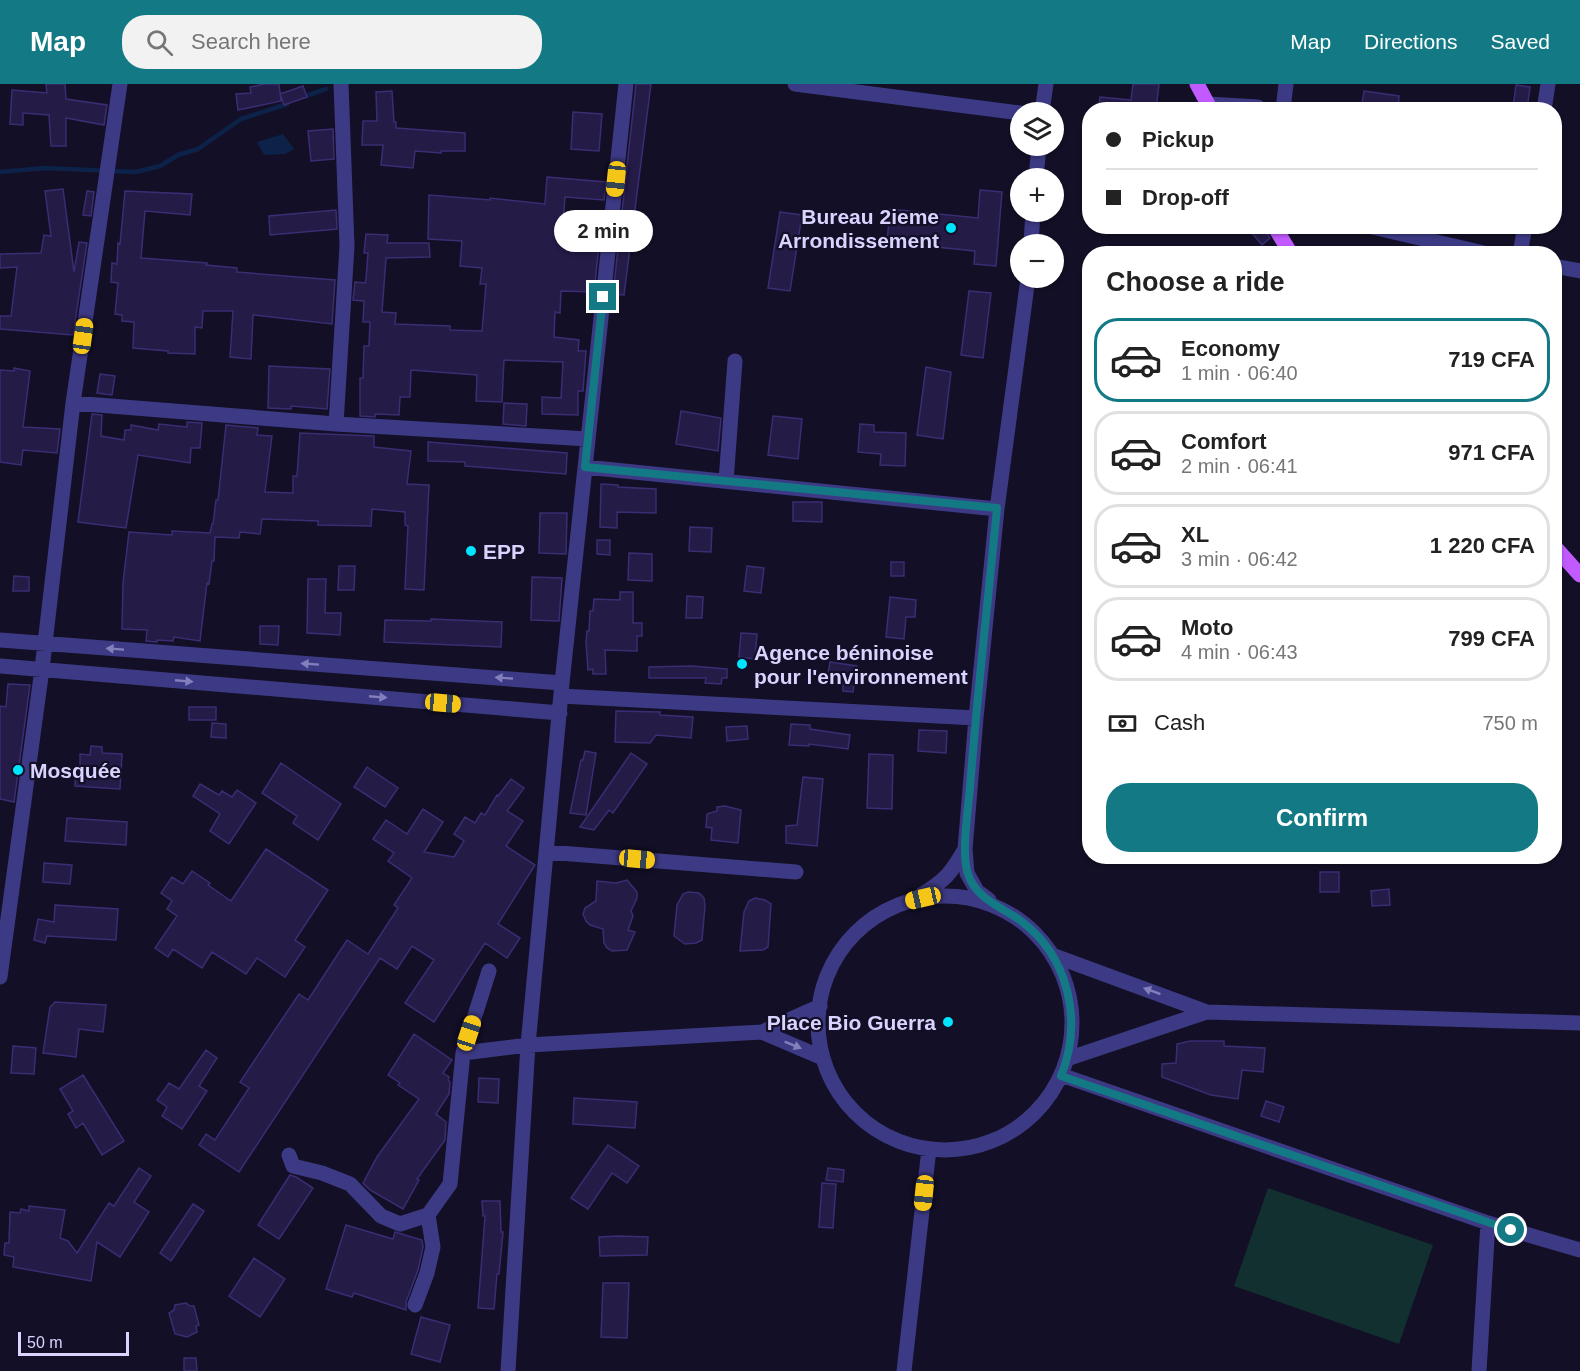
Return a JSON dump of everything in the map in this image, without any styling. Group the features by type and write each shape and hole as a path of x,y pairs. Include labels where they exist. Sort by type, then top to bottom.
{"main road":[{"path":"1197,84 1206,102"},
{"path":"1562,555 1580,575"}],"street":[{"path":"0,977 42,669 73,403 120,84"},
{"path":"336,424 347,246 340,84"},
{"path":"508,1371 528,1045 562,689 626,84"},
{"path":"795,84 837,87 1010,112"},
{"path":"1043,102 1046,84"},
{"path":"1283,102 1286,84"},
{"path":"1545,102 1548,84"},
{"path":"1402,234 1454,246"},
{"path":"1562,268 1580,271"},
{"path":"965,849 953,871 940,884 877,916 849,940 830,971 820,1006 820,1041 824,1058 843,1098 862,1119 887,1136 929,1149 956,1150 973,1147 1007,1134 1029,1119 1047,1099 1061,1076 1071,1041 1071,1005 1064,979 1052,955 1031,930 977,891 967,873 965,849 975,718 997,508 1027,288"},
{"path":"726,481 735,361"},
{"path":"73,403 336,424 588,439"},
{"path":"585,467 997,508"},
{"path":"0,640 562,689 975,718"},
{"path":"0,666 560,713"},
{"path":"547,852 796,872"},
{"path":"910,900 955,896 974,899 999,908"},
{"path":"1052,955 1207,1012 1580,1023"},
{"path":"289,1155 293,1166 322,1173 350,1184 381,1216 400,1224 428,1215 450,1184 463,1053 489,971"},
{"path":"463,1053 528,1045 762,1032 820,1006"},
{"path":"1067,1059 1207,1012"},
{"path":"762,1032 824,1058"},
{"path":"1061,1076 1488,1223 1580,1250"},
{"path":"904,1371 929,1149"},
{"path":"415,1305 427,1273 433,1247 428,1215"},
{"path":"1479,1371 1488,1223"}],"green space":[{"path":"1268,1188 1433,1245 1399,1344 1234,1286"}],"water":[{"path":"283,134 294,149 285,154 264,155 257,142"}],"building":[{"path":"46,84 65,84 66,99 107,105 104,125 66,118 66,146 51,146 49,115 23,113 23,125 10,124 12,90 47,93"},
{"path":"279,84 281,101 238,110 236,94 251,93 250,87"},
{"path":"636,84 651,84 624,295 613,294"},
{"path":"1133,84 1159,84 1157,102 1099,102 1100,97 1131,100"},
{"path":"1516,85 1530,87 1528,102 1514,102"},
{"path":"303,86 307,97 284,105 280,94"},
{"path":"392,91 396,128 465,133 465,151 441,151 441,153 415,151 413,168 381,165 383,145 362,145 363,121 377,121 376,92"},
{"path":"1364,91 1399,96 1399,102 1362,102"},
{"path":"573,112 602,114 599,151 571,149"},
{"path":"333,129 334,159 311,161 308,131"},
{"path":"547,177 606,182 604,200 565,197 563,223 601,226 594,292 561,291 560,313 555,312 554,337 579,340 578,351 586,351 583,391 578,391 578,415 542,414 542,397 561,398 563,362 504,360 502,402 476,401 477,375 411,370 410,397 400,397 399,415 360,416 360,378 363,378 364,346 369,346 370,322 363,322 364,301 353,300 355,282 365,283 366,279 368,253 364,253 366,234 388,235 387,243 429,243 430,257 386,258 382,312 396,313 395,324 450,326 450,330 482,331 486,284 480,284 482,268 460,266 462,241 428,239 429,195 545,204"},
{"path":"63,189 74,272 79,242 87,243 73,335 0,329 0,316 11,316 17,267 0,268 0,254 41,253 44,235 51,236 45,191"},
{"path":"980,190 1002,192 996,266 974,264 975,251 887,242 890,209 978,218"},
{"path":"87,191 94,192 91,216 83,215"},
{"path":"125,191 192,194 190,215 145,211 141,258 207,263 206,265 237,268 237,272 335,280 332,324 253,315 251,359 230,357 233,311 203,311 202,328 195,327 195,354 133,348 134,322 122,321 122,315 115,314 118,283 111,282 112,263 117,264"},
{"path":"336,210 337,229 270,235 269,216"},
{"path":"780,212 802,215 790,291 768,288"},
{"path":"1253,234 1267,234 1270,238 1262,245"},
{"path":"969,291 991,293 983,358 961,355"},
{"path":"269,366 330,369 327,409 291,406 291,409 268,408"},
{"path":"926,367 951,372 943,439 917,435"},
{"path":"14,368 30,371 23,427 60,429 57,453 23,450 21,465 0,462 0,370 14,371"},
{"path":"100,374 115,376 112,395 97,393"},
{"path":"504,403 527,404 526,426 503,424"},
{"path":"681,411 721,418 718,451 676,444"},
{"path":"92,414 102,415 101,436 124,440 125,430 131,430 131,425 158,430 159,424 187,427 187,422 202,423 200,448 191,448 190,463 138,455 126,528 78,522"},
{"path":"773,416 802,419 798,459 768,455"},
{"path":"860,424 874,425 874,432 906,433 905,466 880,465 881,454 858,452"},
{"path":"226,425 258,428 257,435 272,436 265,492 293,493 293,476 297,476 300,433 374,436 374,447 411,451 407,484 429,485 424,590 405,589 408,526 405,525 405,512 372,509 371,526 318,525 318,521 262,519 260,534 240,532 239,538 215,537 214,561 212,561 209,584 207,583 200,641 174,637 173,641 146,641 147,630 122,629 123,583 129,532 172,535 172,531 210,533 216,500 218,500"},
{"path":"428,442 567,453 566,474 465,466 465,462 428,461"},
{"path":"601,484 656,489 656,513 617,512 617,528 600,527"},
{"path":"793,502 822,502 822,522 793,521"},
{"path":"540,513 567,513 566,554 539,553"},
{"path":"690,527 712,528 711,552 689,551"},
{"path":"597,540 610,540 610,555 597,554"},
{"path":"629,553 652,554 652,581 628,580"},
{"path":"891,562 904,562 904,576 891,576"},
{"path":"339,566 355,566 354,590 338,590"},
{"path":"747,566 764,568 761,593 744,591"},
{"path":"14,576 29,577 29,591 13,591"},
{"path":"532,577 562,578 559,621 531,620"},
{"path":"308,579 326,579 325,613 341,613 340,635 307,633"},
{"path":"620,592 633,592 633,623 642,623 642,636 637,636 637,651 605,650 606,674 593,674 593,669 588,670 586,642 590,611 593,611 594,599 620,600"},
{"path":"687,596 703,597 702,618 686,618"},
{"path":"890,597 916,600 915,617 906,617 904,639 886,637"},
{"path":"431,619 502,622 501,647 384,642 385,620 431,621"},
{"path":"260,626 279,626 278,645 260,644"},
{"path":"741,633 757,634 755,659 739,657"},
{"path":"830,662 857,666 853,692 843,691 843,682 827,680"},
{"path":"692,666 727,669 727,678 722,678 721,684 705,683 706,678 649,678 649,667"},
{"path":"8,684 30,685 14,802 0,799 0,706 6,707"},
{"path":"189,707 216,707 216,720 189,720"},
{"path":"616,711 660,712 660,715 693,717 691,738 656,735 650,743 615,742"},
{"path":"212,723 226,724 226,738 211,737"},
{"path":"791,724 810,725 810,729 850,735 848,749 809,744 809,746 789,745"},
{"path":"747,726 748,739 727,741 726,727"},
{"path":"919,730 947,731 946,753 918,751"},
{"path":"91,746 102,747 102,753 122,754 120,789 75,786 76,766 80,766 80,754 90,755"},
{"path":"585,751 596,753 586,815 570,813"},
{"path":"631,753 647,764 613,813 609,810 594,830 580,827"},
{"path":"869,754 893,755 892,809 867,808"},
{"path":"281,763 341,804 318,840 293,823 297,816 262,793"},
{"path":"367,767 398,788 385,807 354,787"},
{"path":"803,777 823,779 817,846 786,843 786,826 797,825"},
{"path":"511,779 524,788 507,811 523,821 506,846 535,865 498,924 520,938 507,958 485,943 434,1022 405,1003 434,960 412,946 397,969 380,958 239,1172 199,1145 206,1134 215,1140 249,1088 240,1082 299,994 308,1000 347,940 368,954 398,908 394,905 412,878 388,861 394,853 373,839 386,820 407,834 423,809 443,822 424,852 454,857 464,841 454,834 465,817 475,823 481,813 485,815 497,795"},
{"path":"200,784 219,795 222,791 232,797 237,790 256,803 229,844 210,831 220,814 193,796"},
{"path":"725,806 741,810 738,843 711,840 712,828 706,827 707,814 717,811 717,807"},
{"path":"67,818 127,822 126,845 65,841"},
{"path":"266,849 328,890 295,940 305,947 285,977 257,958 246,974 212,952 202,968 173,949 168,957 155,948 177,916 167,909 172,901 161,893 172,877 183,884 192,871 231,901"},
{"path":"44,863 72,865 70,884 43,882"},
{"path":"1320,872 1339,872 1339,892 1320,892"},
{"path":"627,880 637,892 628,930 635,932 627,950 612,951 604,943 603,929 590,925 583,914 585,908 596,901 597,881 616,883"},
{"path":"1389,889 1390,905 1372,906 1371,891"},
{"path":"699,893 704,898 705,906 702,940 685,944 674,936 677,905 683,894"},
{"path":"755,898 771,904 768,947 763,950 740,951 744,912 749,901"},
{"path":"55,905 118,909 116,940 47,936 45,943 34,940 38,919 54,922"},
{"path":"55,1002 106,1005 103,1032 79,1029 76,1057 43,1053 50,1007"},
{"path":"414,1034 452,1060 443,1073 449,1077 449,1094 436,1114 446,1122 445,1140 417,1179 419,1180 403,1209 370,1190 363,1183 377,1157 419,1099 388,1075"},
{"path":"1190,1041 1224,1041 1224,1046 1265,1048 1263,1072 1242,1070 1238,1099 1211,1095 1162,1077 1162,1064 1176,1063 1177,1044"},
{"path":"13,1046 36,1048 34,1074 11,1073"},
{"path":"206,1050 217,1058 199,1086 207,1091 182,1129 162,1116 167,1107 157,1100 169,1083 179,1089"},
{"path":"83,1075 124,1141 102,1155 83,1123 76,1128 68,1114 73,1111 60,1089"},
{"path":"479,1078 499,1079 498,1103 478,1102"},
{"path":"574,1098 637,1102 635,1128 573,1124"},
{"path":"1266,1101 1284,1107 1279,1122 1261,1116"},
{"path":"608,1145 639,1166 627,1183 612,1173 588,1209 571,1198"},
{"path":"139,1168 151,1176 134,1202 149,1212 120,1257 97,1242 91,1281 13,1267 14,1257 4,1255 5,1243 9,1243 10,1212 20,1213 21,1209 29,1211 29,1206 65,1210 60,1238 68,1241 77,1253 109,1203 114,1206"},
{"path":"828,1168 844,1170 843,1182 826,1180"},
{"path":"290,1175 313,1188 279,1239 258,1225"},
{"path":"822,1183 836,1184 833,1228 819,1227"},
{"path":"482,1201 500,1201 501,1232 503,1232 494,1309 478,1308 485,1216 483,1216"},
{"path":"193,1204 204,1211 171,1261 160,1253"},
{"path":"346,1225 393,1239 395,1232 422,1240 423,1247 418,1270 406,1302 406,1310 354,1293 352,1297 326,1289"},
{"path":"599,1237 648,1237 647,1255 600,1256"},
{"path":"254,1258 285,1279 260,1317 229,1296"},
{"path":"603,1283 629,1283 627,1338 601,1337"},
{"path":"186,1303 194,1306 199,1325 196,1326 197,1332 187,1337 175,1334 169,1313 174,1310 175,1305"},
{"path":"421,1317 450,1325 440,1362 411,1354"},
{"path":"184,1358 196,1358 197,1371 184,1371"}],"waterway":[{"path":"303,97 326,89"},
{"path":"0,172 45,168 136,172 160,166 178,155 198,149 241,119 287,104"}],"place":[{"name":"Bureau 2ieme Arrondissement","path":"951,228"},
{"name":"EPP","path":"471,551"},
{"name":"Agence béninoise pour l'environnement","path":"742,664"},
{"name":"Mosquée","path":"18,770"},
{"name":"Place Bio Guerra","path":"948,1022"}],"route":[{"path":"603,297 585,467 997,508 975,718 965,849 967,873 977,891 1021,921 1040,939 1060,971 1071,1005 1072,1023 1071,1041 1061,1076 1511,1230"}]}
